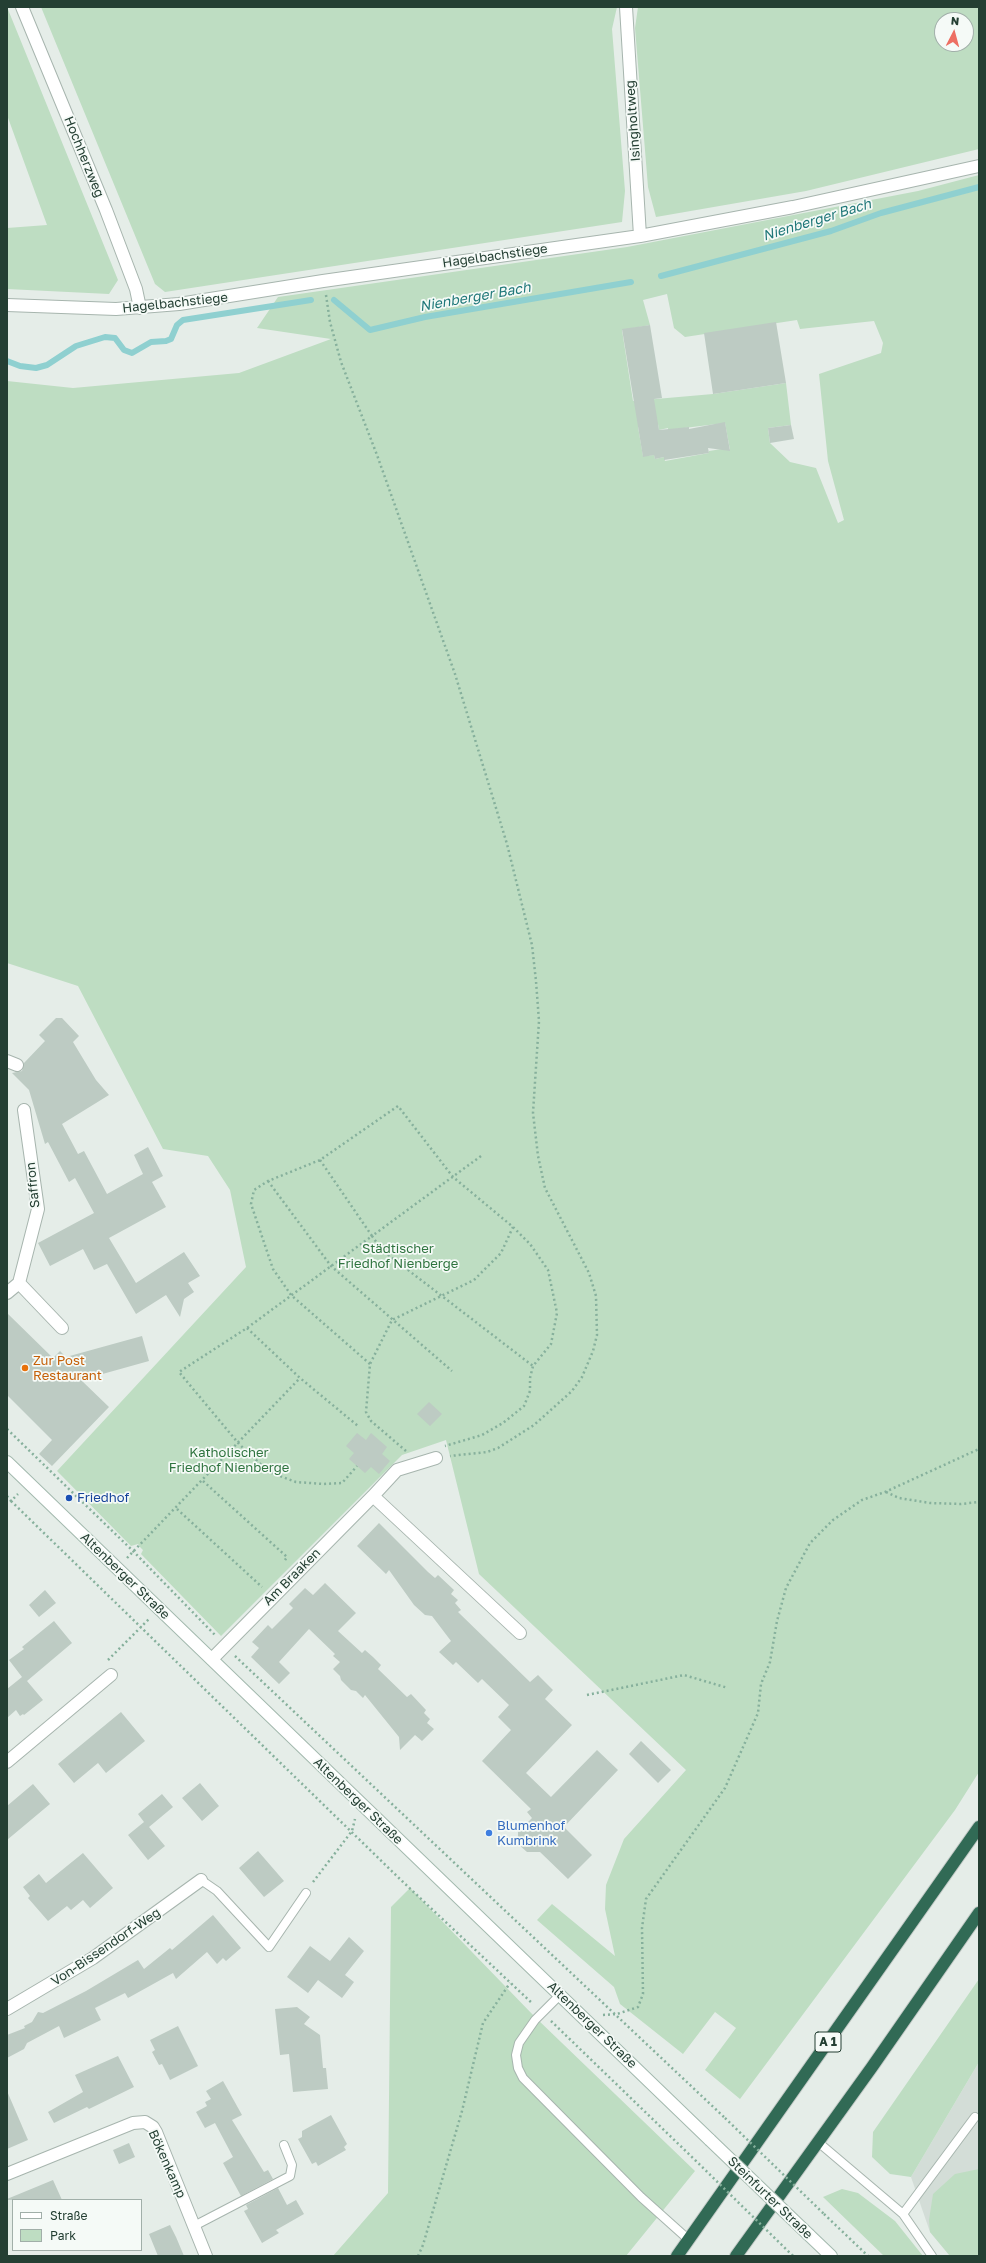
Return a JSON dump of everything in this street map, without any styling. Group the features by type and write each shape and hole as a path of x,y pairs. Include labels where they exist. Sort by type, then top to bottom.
{"highway":[{"name":"A 1","path":"677,2256 979,1827"},
{"path":"736,2256 979,1913"}],"street":[{"name":"Hochherzweg","path":"22,7 109,217 136,289 140,308"},
{"name":"Isingholtweg","path":"626,7 640,236"},
{"name":"Hagelbachstiege","path":"7,305 86,309 140,308 179,304 323,281 640,236 793,208 979,166"},
{"name":"Saffron","path":"19,1283 38,1209 24,1110"},
{"path":"7,1294 19,1283 62,1328"},
{"name":"Am Braaken","path":"212,1659 397,1470 436,1458"},
{"name":"Altenberger Straße","path":"7,1462 710,2140"},
{"path":"373,1496 520,1634"},
{"path":"7,1762 111,1675"},
{"name":"Von-Bissendorf-Weg","path":"7,2009 93,1958 201,1880"},
{"name":"Bökenkamp","path":"7,2174 133,2123 145,2122 153,2127 156,2132 206,2256"},
{"name":"Steinfurter Straße","path":"710,2140 831,2256"}],"lane":[{"path":"201,1880 217,1891 269,1947 306,1893"},
{"path":"560,1995 542,2012 526,2031 519,2044 516,2055 518,2068 523,2078 641,2197 688,2240"},
{"path":"903,2214 975,2117"},
{"path":"818,2142 903,2214 932,2256"},
{"path":"194,2226 290,2176 292,2165 284,2144"}],"path":[{"path":"327,298 330,322 341,362 377,455 455,674 507,844 532,945 536,981 539,1021 533,1113 538,1156 545,1188 589,1273 596,1296 597,1335 593,1351 582,1377 560,1404 529,1429 498,1448 477,1453 436,1458"},
{"path":"370,1364 291,1295 273,1269 251,1204 254,1190 268,1180 320,1160 398,1106 453,1177 513,1227 530,1244 548,1270 557,1313 551,1344 533,1366 530,1378 530,1392 524,1406 503,1423 489,1431 433,1451 420,1463 371,1421 366,1412 370,1364 392,1320 474,1280 501,1253 513,1227"},
{"path":"357,1466 342,1483 323,1484 296,1482 268,1472 239,1444 179,1372 247,1328 481,1156"},
{"path":"320,1160 382,1250 533,1366"},
{"path":"268,1180 331,1266 452,1372"},
{"path":"247,1328 300,1378 358,1426"},
{"path":"118,1568 204,1481 300,1378"},
{"path":"7,1429 134,1552 264,1684 617,2014 868,2256"},
{"path":"582,2016 617,2014 638,2007 643,1994 642,1928 646,1899 725,1788 758,1713 761,1684 770,1662 777,1621 786,1588 810,1543 833,1520 862,1500 885,1492 979,1449"},
{"path":"204,1481 287,1557 282,1563"},
{"path":"885,1492 899,1498 930,1503 961,1504 979,1502"},
{"path":"11,1501 794,2256"},
{"path":"177,1509 262,1587 267,1581"},
{"path":"107,1660 141,1627"},
{"path":"587,1695 684,1675 728,1688"},
{"path":"306,1893 352,1831"},
{"path":"418,2256 423,2245 462,2110 483,2023 510,1983"}],"shaded area":[{"path":"979,2062 979,2256 950,2256 930,2232 911,2177"}],"green space":[{"path":"7,7 118,280 109,294 7,289 7,228 47,225 7,115"},
{"path":"41,7 617,7 612,29 625,191 622,222 165,292 155,284"},
{"path":"638,7 979,7 979,149 806,191 656,217 648,187 635,28"},
{"path":"979,175 979,1772 955,1810 740,2099 705,2070 736,2028 715,2012 683,2054 620,2004 614,1987 537,1920 552,1904 615,1956 605,1909 606,1885 624,1839 686,1770 479,1574 446,1440 402,1455 221,1636 141,1554 143,1550 138,1544 131,1546 57,1471 246,1267 230,1190 208,1156 163,1149 78,986 7,963 7,381 73,388 239,373 331,339 257,328 278,297 627,247 918,191","holes":["667,294 674,328 685,337 797,320 800,329 874,321 883,343 881,353 819,374 828,461 844,520 838,523 816,468 790,462 770,443 768,428 791,425 786,383 713,394 633,401 622,330 650,325 643,300","725,423 730,450 728,448 709,451 709,453 665,461 664,457 655,459 654,455 643,456 638,427 658,424 659,430 668,428 668,430"]},
{"path":"410,1888 535,2017 695,2171 626,2256 333,2256 388,2193 391,1907"},
{"path":"979,1979 979,2062 911,2177 890,2174 872,2157 873,2132"},
{"path":"979,2169 979,2256 950,2256 930,2232 929,2220 933,2194 955,2174"},
{"path":"842,2189 858,2193 895,2221 923,2256 884,2256 823,2197"}],"building":[{"path":"776,322 786,383 713,394 704,333"},
{"path":"650,325 662,398 654,399 659,430 689,427 689,429 725,422 730,451 708,448 709,453 664,460 664,457 655,459 654,455 643,457 622,329"},
{"path":"791,425 794,439 770,443 768,428"},
{"path":"56,1018 62,1018 79,1036 73,1042 96,1080 109,1095 62,1124 78,1154 84,1151 107,1194 143,1174 134,1155 148,1147 163,1176 152,1182 166,1207 109,1238 136,1283 184,1252 200,1276 188,1283 194,1292 184,1299 180,1317 166,1295 136,1314 107,1264 94,1270 83,1249 50,1266 38,1243 94,1213 75,1178 69,1182 48,1142 45,1144 29,1090 12,1073 22,1071 24,1063 45,1041 39,1035"},
{"path":"7,1313 53,1358 60,1351 66,1357 142,1336 149,1361 81,1380 109,1407 52,1466 39,1454 52,1440 7,1395"},
{"path":"429,1402 442,1414 430,1426 417,1414"},
{"path":"357,1433 366,1440 371,1433 387,1447 382,1454 390,1461 379,1474 371,1467 365,1473 349,1459 354,1453 346,1446"},
{"path":"379,1523 428,1572 435,1578 438,1575 454,1590 451,1594 458,1600 455,1603 461,1610 458,1612 530,1682 538,1675 553,1690 545,1699 572,1725 526,1773 551,1797 597,1750 618,1770 564,1827 592,1855 568,1879 540,1852 527,1852 518,1844 518,1832 532,1818 527,1812 531,1809 482,1761 511,1730 498,1717 509,1705 482,1679 478,1683 456,1662 453,1665 439,1652 451,1641 432,1616 425,1615 414,1605 389,1570 386,1574 357,1546"},
{"path":"325,1583 356,1613 338,1631 362,1653 365,1650 373,1657 381,1665 378,1669 407,1697 411,1694 426,1710 424,1713 430,1719 427,1723 434,1729 422,1741 415,1735 400,1750 399,1737 365,1695 363,1698 356,1691 351,1690 341,1680 340,1676 333,1669 340,1662 333,1656 335,1654 309,1629 279,1662 290,1673 279,1684 251,1657 259,1648 252,1642 268,1625 272,1629 293,1608 289,1604 305,1588 313,1595"},
{"path":"45,1590 56,1603 39,1617 29,1605"},
{"path":"54,1621 72,1643 27,1681 43,1700 24,1715 23,1714 20,1716 16,1710 7,1718 7,1689 22,1677 9,1660 24,1649 22,1647"},
{"path":"121,1712 145,1741 106,1773 98,1763 74,1783 58,1764"},
{"path":"641,1741 671,1770 658,1783 629,1754"},
{"path":"200,1783 219,1806 202,1821 182,1798"},
{"path":"33,1784 50,1804 7,1840 7,1806"},
{"path":"162,1794 173,1807 149,1827 165,1846 148,1860 128,1835 144,1822 138,1814"},
{"path":"258,1851 284,1881 264,1897 239,1868"},
{"path":"83,1853 113,1888 90,1908 83,1900 71,1910 67,1906 48,1921 28,1898 30,1896 23,1887 39,1874 46,1883"},
{"path":"213,1915 241,1948 226,1961 223,1958 217,1964 207,1952 176,1979 173,1973 128,1998 125,1993 95,2008 101,2020 64,2038 59,2026 27,2043 24,2049 7,2058 7,2035 25,2028 24,2026 32,2022 38,2012 43,2013 86,1991 138,1960 144,1969 170,1948 172,1950"},
{"path":"349,1937 364,1951 345,1975 354,1982 342,1998 318,1980 308,1993 287,1977 310,1946 330,1961"},
{"path":"297,2007 310,2017 304,2024 320,2035 323,2068 326,2068 328,2089 293,2092 289,2054 280,2055 275,2009"},
{"path":"178,2026 198,2066 170,2080 162,2064 159,2065 152,2052 155,2050 150,2040"},
{"path":"118,2056 134,2087 89,2109 87,2107 54,2123 48,2112 83,2092 75,2075"},
{"path":"223,2081 242,2115 232,2120 264,2172 268,2170 273,2179 241,2196 223,2163 233,2157 215,2123 205,2128 196,2112 207,2106 205,2102 211,2099 206,2091"},
{"path":"7,2091 28,2140 7,2149"},
{"path":"331,2115 347,2144 344,2147 346,2150 318,2166 316,2162 312,2164 298,2139 302,2137 302,2131"},
{"path":"129,2143 135,2157 119,2164 113,2150"},
{"path":"53,2180 62,2199 7,2200"},
{"path":"278,2188 287,2205 296,2200 304,2214 276,2230 279,2233 262,2243 244,2211 248,2209 246,2205"},
{"path":"170,2225 184,2256 158,2256 149,2234"}],"waterway":[{"name":"Nienberger Bach","path":"661,276 831,231 881,213 979,187"},
{"name":"Nienberger Bach","path":"334,300 370,330 425,317 631,282"},
{"name":"Nienberger Bach","path":"7,361 20,366 36,368 47,365 76,346 105,337 115,338 124,350 132,353 151,342 166,341 171,339 177,325 183,320 311,300"}],"place":[{"name":"Zur Post Restaurant","path":"25,1368"},
{"name":"Friedhof","path":"69,1498"},
{"name":"Blumenhof Kumbrink","path":"489,1833"}],"park label":[{"name":"Städtischer Friedhof Nienberge","path":"398,1256"},
{"name":"Katholischer Friedhof Nienberge","path":"229,1460"}]}
